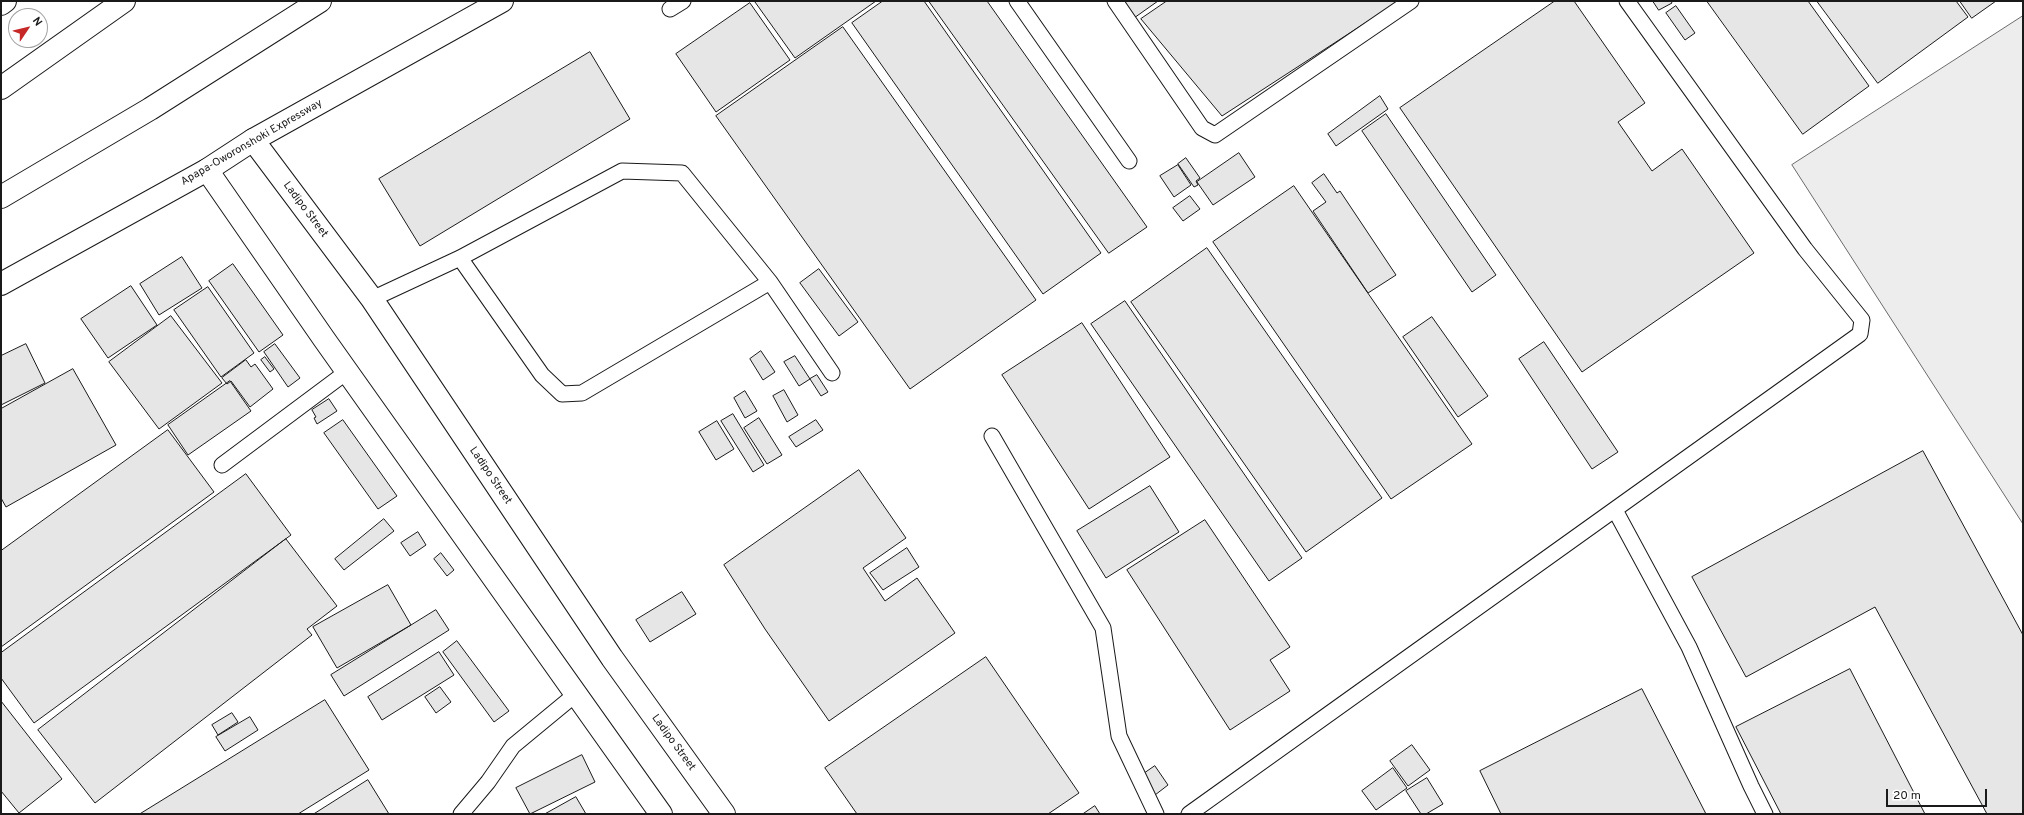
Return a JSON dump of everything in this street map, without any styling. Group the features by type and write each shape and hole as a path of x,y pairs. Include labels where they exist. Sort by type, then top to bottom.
{"main road":[{"path":"1,4 5,1"},
{"path":"1,88 124,1"},
{"path":"1,197 150,109 320,1"},
{"name":"Apapa-Oworonshoki Expressway","path":"1,284 208,170 253,140 502,1"},
{"name":"Ladipo Street","path":"253,140 372,299 612,658 724,814"},
{"path":"208,170 661,814"}],"lane":[{"path":"670,9 683,1"},
{"path":"1017,1 1129,161"},
{"path":"1115,1 1202,128 1215,135 1411,1"},
{"path":"1189,814 1860,334 1862,320 1805,249 1627,1"},
{"path":"372,299 460,258 622,171 682,173 770,282 832,373"},
{"path":"460,258 542,375 562,394 582,393 770,282"},
{"path":"222,465 348,371"},
{"path":"992,436 1103,628 1120,736 1156,814"},
{"path":"1615,510 1689,647 1750,786 1765,814"},
{"path":"461,814 488,782 513,746 576,694"}],"shaded area":[{"path":"2023,16 2023,524 1792,165"}],"building":[{"path":"876,1 795,58 755,2"},
{"path":"883,1 924,1 1101,253 1043,294 852,23"},
{"path":"929,1 987,1 1147,227 1109,253"},
{"path":"1123,1 1158,1 1134,18"},
{"path":"1167,1 1399,1 1222,116 1141,19"},
{"path":"1555,1 1574,1 1645,103 1618,122 1652,171 1682,149 1754,253 1582,372 1400,108"},
{"path":"1653,1 1671,1 1672,3 1659,10"},
{"path":"1707,1 1808,1 1869,86 1803,134"},
{"path":"1817,1 1956,1 1968,17 1878,83"},
{"path":"1960,1 1996,1 1972,18"},
{"path":"750,3 790,60 716,112 676,54"},
{"path":"1676,6 1695,33 1685,40 1666,13"},
{"path":"843,27 1036,300 910,389 716,116"},
{"path":"590,52 630,119 420,246 379,179"},
{"path":"1380,96 1388,109 1336,146 1328,134"},
{"path":"1386,114 1496,275 1472,292 1362,131"},
{"path":"1239,153 1255,177 1213,205 1197,182"},
{"path":"1186,158 1200,178 1196,181 1198,185 1194,187 1178,164"},
{"path":"1178,165 1191,185 1174,197 1160,176"},
{"path":"1324,174 1337,193 1340,191 1396,275 1368,293 1313,211 1326,202 1312,183"},
{"path":"1294,186 1472,444 1391,499 1213,242"},
{"path":"1190,196 1200,209 1183,221 1173,208"},
{"path":"1207,248 1382,498 1306,552 1131,302"},
{"path":"182,257 202,288 159,315 140,284"},
{"path":"233,264 283,335 259,352 209,281"},
{"path":"819,269 858,322 839,336 800,283"},
{"path":"131,286 157,325 108,358 81,319"},
{"path":"208,287 254,353 221,377 174,310"},
{"path":"1125,301 1302,558 1269,581 1091,324"},
{"path":"171,316 222,383 159,429 109,362"},
{"path":"1432,317 1488,396 1458,417 1403,337"},
{"path":"1082,323 1170,457 1089,509 1002,375"},
{"path":"1544,342 1618,452 1592,469 1519,359"},
{"path":"26,344 45,383 1,405 1,356"},
{"path":"275,344 300,378 288,387 264,352"},
{"path":"761,351 775,372 763,380 750,359"},
{"path":"795,356 810,379 799,386 784,362"},
{"path":"265,357 274,369 270,372 261,360"},
{"path":"246,360 251,367 255,364 273,389 250,407 231,381 227,384 222,378"},
{"path":"73,369 116,445 6,507 1,498 1,409"},
{"path":"817,375 828,392 821,396 810,379"},
{"path":"230,381 251,411 188,455 168,425"},
{"path":"784,390 798,415 787,422 773,396"},
{"path":"745,391 757,411 745,418 734,398"},
{"path":"329,399 337,411 317,424 314,418 316,417 312,410"},
{"path":"733,414 764,465 753,472 721,421"},
{"path":"759,418 782,455 767,464 744,428"},
{"path":"343,420 397,496 378,509 324,433"},
{"path":"816,420 823,430 796,447 789,437"},
{"path":"717,421 734,449 716,460 699,432"},
{"path":"168,430 214,492 1,647 1,551"},
{"path":"1923,451 2023,635 2023,814 1987,814 1875,607 1746,677 1692,577"},
{"path":"859,470 906,538 863,568 885,601 917,578 955,633 829,721 765,629 724,565"},
{"path":"246,474 291,535 34,723 1,678 1,653"},
{"path":"1150,486 1179,532 1106,578 1077,531"},
{"path":"384,519 394,531 344,570 335,559"},
{"path":"1205,520 1290,647 1270,660 1290,691 1230,730 1127,570"},
{"path":"418,532 426,545 410,556 401,543"},
{"path":"286,539 337,606 307,629 312,635 95,803 38,730"},
{"path":"907,548 919,567 883,590 870,573"},
{"path":"441,553 454,570 447,576 434,559"},
{"path":"388,585 411,625 337,668 313,627"},
{"path":"682,592 696,614 650,642 636,620"},
{"path":"436,610 449,630 344,696 331,675"},
{"path":"457,641 509,711 494,722 443,652"},
{"path":"439,652 454,675 382,720 368,697"},
{"path":"986,657 1079,793 1048,814 857,814 825,768"},
{"path":"1850,669 1925,814 1781,814 1736,727"},
{"path":"440,687 451,702 436,713 425,697"},
{"path":"1642,689 1706,814 1501,814 1480,771"},
{"path":"325,700 369,770 298,814 140,814"},
{"path":"1,701 62,779 19,813 1,791"},
{"path":"232,713 238,722 218,735 212,725"},
{"path":"250,717 258,730 225,751 216,737"},
{"path":"1412,745 1430,770 1408,786 1390,761"},
{"path":"582,755 595,782 530,814 516,788"},
{"path":"1155,766 1168,785 1155,795 1142,775"},
{"path":"1393,768 1407,788 1376,810 1362,791"},
{"path":"1427,778 1443,804 1426,814 1421,814 1406,791"},
{"path":"368,780 389,814 314,814"},
{"path":"576,797 586,814 545,814"},
{"path":"1095,806 1100,814 1083,814"}]}
